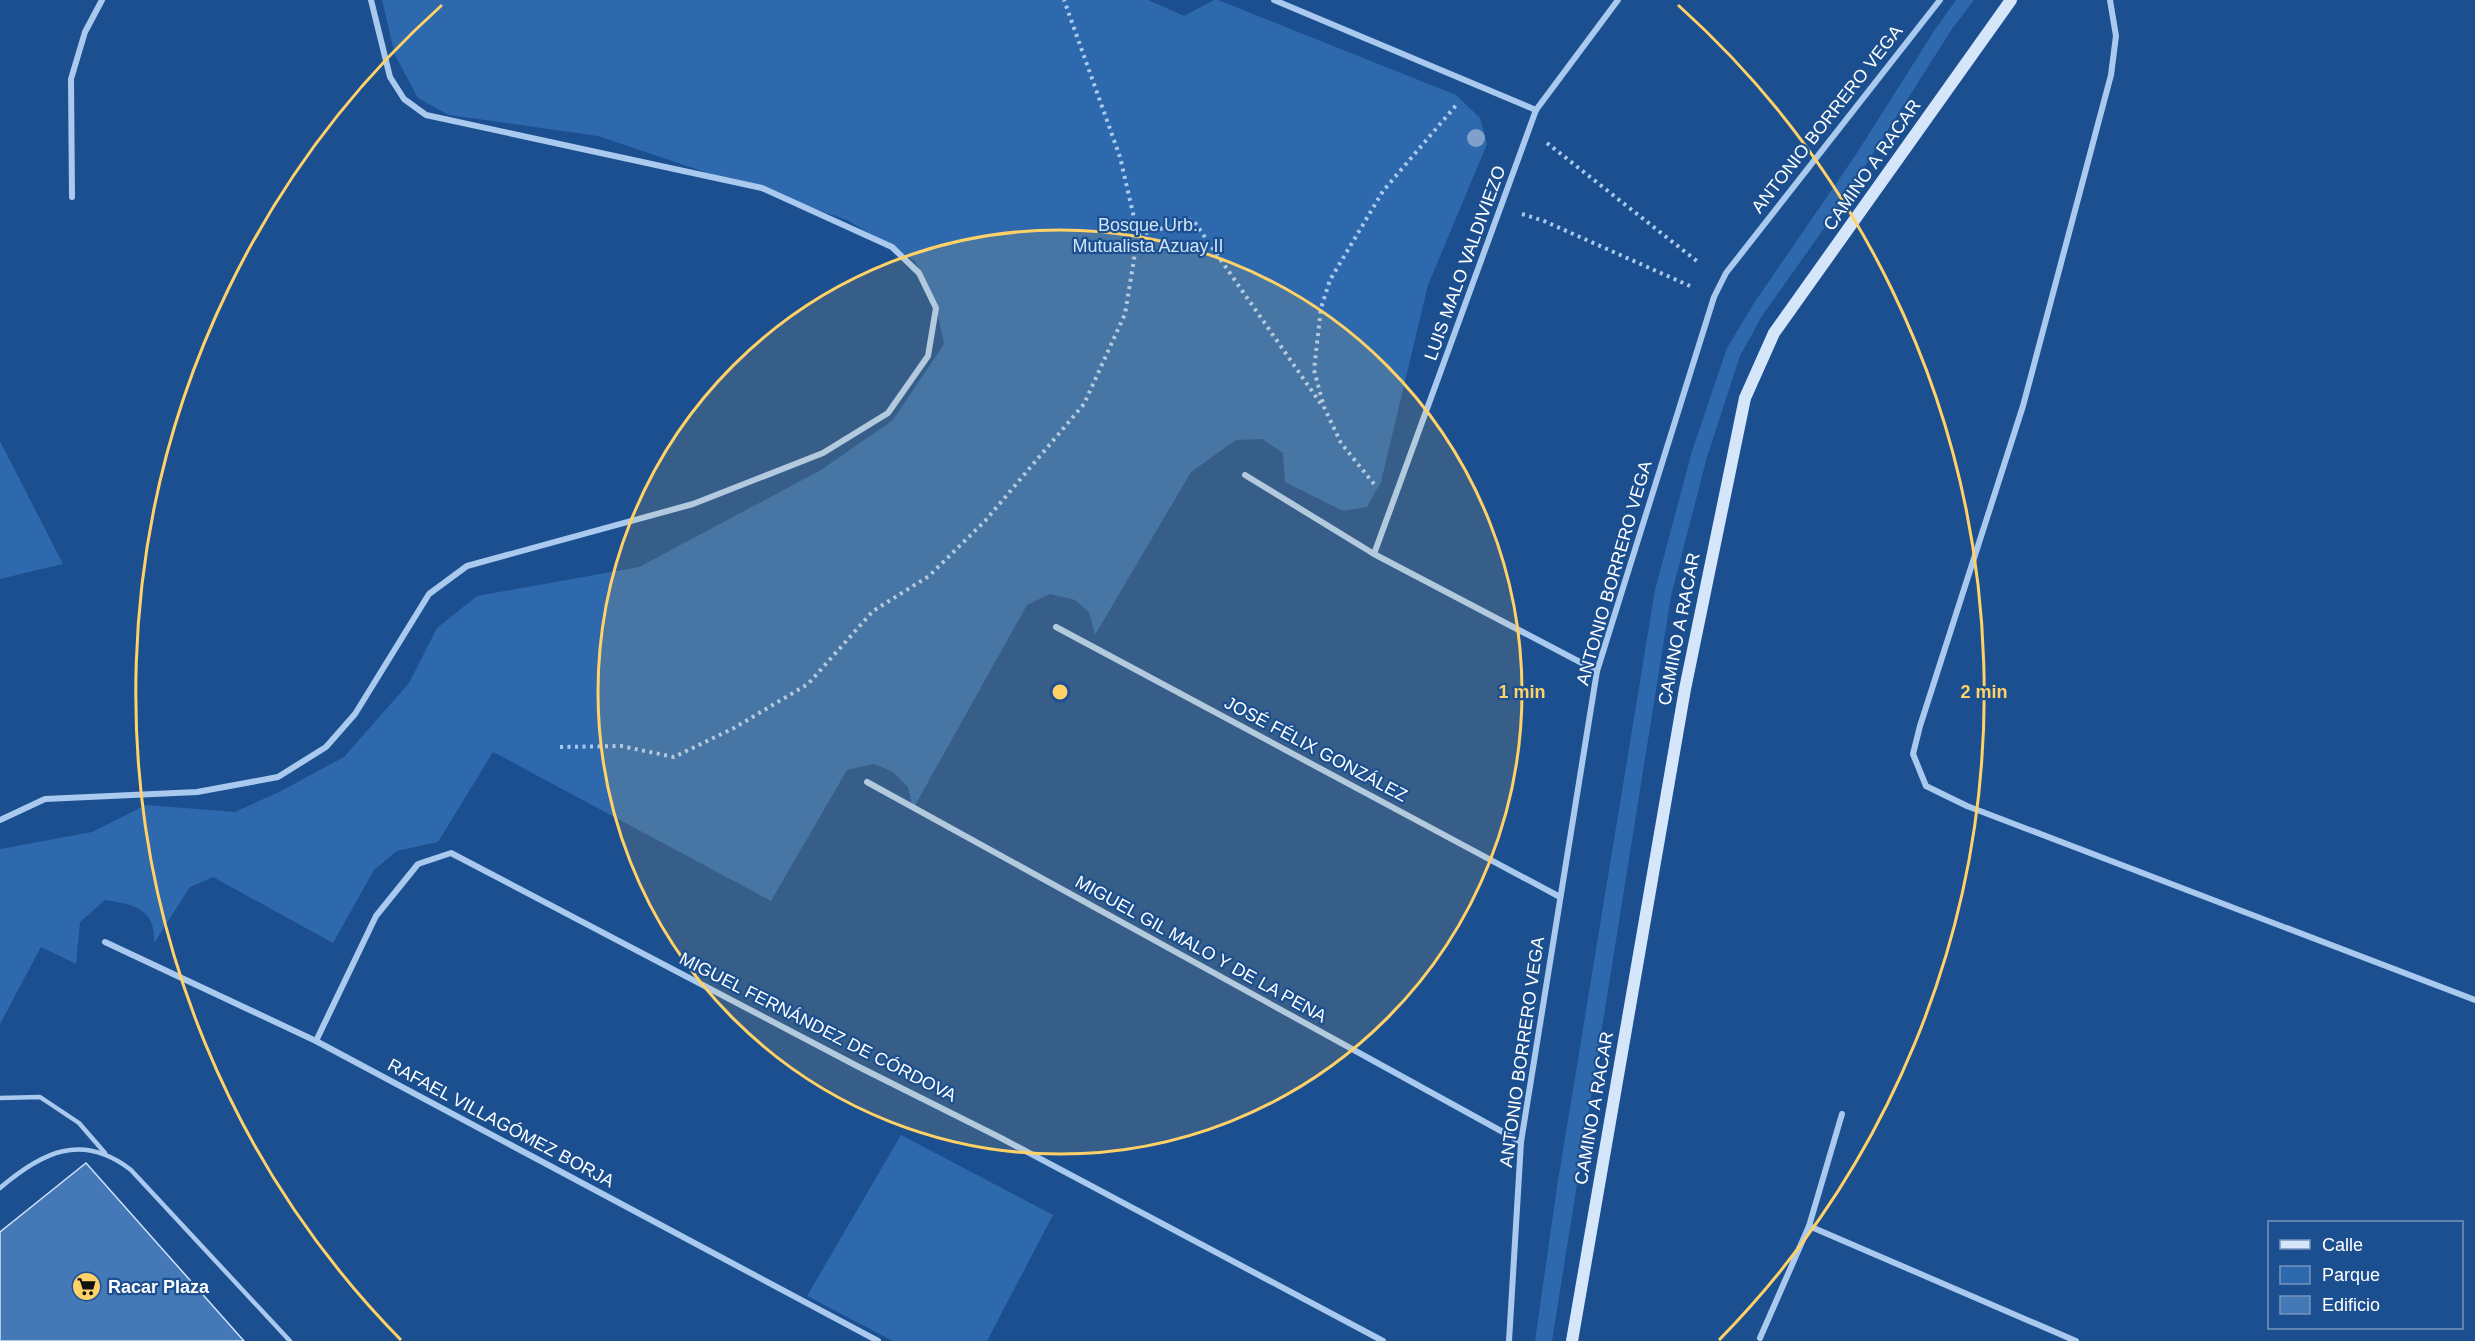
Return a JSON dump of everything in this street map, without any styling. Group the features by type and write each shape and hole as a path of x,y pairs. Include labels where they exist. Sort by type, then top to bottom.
{"street":[{"path":"72,196 71,79 85,32 102,0"},
{"path":"0,820 45,799 197,792 278,777 326,747 355,714 429,594 467,566 693,504 823,453 888,413 928,356 936,308 919,273 892,247 762,189 426,116 404,99 390,77 371,0"},
{"path":"1274,0 1536,110"},
{"name":"LUIS MALO VALDIVIEZO","path":"1374,554 1536,110 1618,0"},
{"name":"ANTONIO BORRERO VEGA","path":"1509,1341 1521,1142 1597,671 1714,297 1726,273 1940,0"},
{"name":"CAMINO A RACAR","path":"1572,1341 1685,688 1745,398 1774,333 2011,0"},
{"path":"2110,0 2115,36 2111,75 2023,406 1913,754 1926,786 1967,806 2475,1000"},
{"path":"1245,475 1374,554 1597,671"},
{"name":"JOSÉ FÉLIX GONZÁLEZ","path":"1056,627 1560,897"},
{"name":"MIGUEL GIL MALO Y DE LA PENA","path":"867,782 1521,1142"},
{"name":"MIGUEL FERNÁNDEZ DE CÓRDOVA","path":"316,1041 376,916 418,864 451,853 860,1067 1001,1138 1383,1341"},
{"name":"RAFAEL VILLAGÓMEZ BORJA","path":"105,942 316,1041 878,1341"},
{"path":"1760,1338 1809,1226 1842,1114"},
{"path":"1809,1226 2076,1341"}],"lane":[{"path":"0,1098 40,1097 79,1122 106,1154 131,1170 290,1341"},
{"path":"0,1188 23,1169 56,1152 77,1148 106,1154"}],"path":[{"path":"560,747 621,746 674,757 734,728 808,684 873,611 929,576 985,521 1084,405 1125,314 1138,234 1120,157 1064,0"},
{"path":"1324,407 1314,370 1321,308 1330,280 1383,191 1474,84"},
{"path":"1530,130 1698,262"},
{"path":"1501,207 1544,221 1690,286"},
{"path":"1138,234 1193,220 1324,407 1341,443 1391,505"}],"green space":[{"name":"Bosque Urb. Mutualista Azuay II","path":"382,0 1148,0 1184,16 1218,0 1456,95 1480,118 1487,144 1428,285 1381,482 1367,507 1343,511 1285,482 1283,453 1262,439 1236,440 1191,472 1095,635 1089,612 1075,600 1050,594 1027,605 913,809 908,787 893,772 874,764 847,770 771,901 493,752 438,842 397,851 374,870 333,943 213,877 190,887 154,943 151,922 141,910 134,906 105,900 80,922 76,964 41,947 0,1024 0,849 92,832 146,805 235,812 281,791 344,757 409,683 437,628 477,596 639,567 821,470 893,420 944,344 934,297 915,261 847,220 598,136 449,115 418,98 395,55"},
{"path":"1956,0 1974,0 1952,29 1837,210 1762,316 1740,356 1707,457 1671,596 1552,1341 1535,1341 1557,1187 1655,590 1692,451 1727,348 1754,303 1855,156"},
{"path":"0,441 63,564 0,579"},
{"path":"901,1135 1053,1215 987,1341 893,1341 807,1296"}],"building":[{"path":"86,1163 244,1341 0,1341 0,1232"}],"place":[{"name":"Racar Plaza","path":"87,1287"}]}
